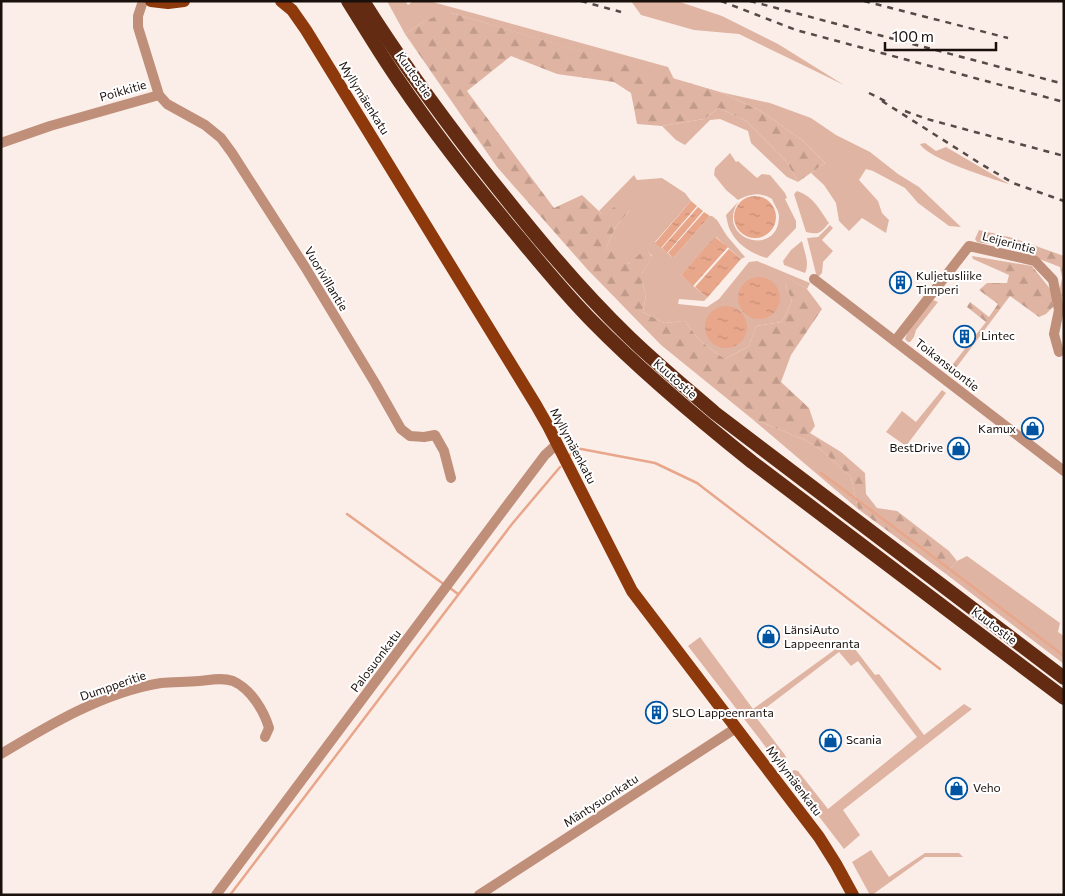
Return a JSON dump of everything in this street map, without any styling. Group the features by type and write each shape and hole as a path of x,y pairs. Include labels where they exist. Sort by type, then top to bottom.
{"highway":[{"name":"Kuutostie","path":"348,1 400,82 489,202 592,322 703,424 1064,698"},
{"name":"Kuutostie","path":"363,1 410,72 497,188 567,272 629,337 715,413 1064,678"}],"main road":[{"path":"151,2 168,3 184,1"},
{"name":"Myllymäenkatu","path":"281,1 292,10 306,30 522,382 557,444 632,591 819,837 853,895"}],"street":[{"name":"Poikkitie","path":"1,143 50,126 159,95 138,27 138,16 143,1"},
{"name":"Vuorivillantie","path":"159,95 167,104 205,125 221,138 308,272 401,429 410,436 424,437 435,435 444,451 451,478"},
{"name":"Leijerintie","path":"895,341 969,246 1035,261 1053,280 1059,310 1054,334 1059,352"},
{"name":"Toikansuontie","path":"814,279 1064,471"},
{"name":"Palosuonkatu","path":"216,895 545,455 557,444"},
{"name":"Dumpperitie","path":"1,754 57,721 97,702 160,683 221,679 232,681 254,698 269,728 265,737"},
{"name":"Mäntysuonkatu","path":"479,895 736,728"}],"green space":[{"path":"387,1 405,1 408,5 413,1 429,1 668,67 674,79 452,13 423,22 405,34"},
{"path":"631,1 677,1 722,16 778,44 844,85 739,34 694,30 641,15"},
{"path":"452,13 720,92 761,111 803,141 825,163 798,182 786,161 746,121 719,108 704,119 662,126 637,124 631,93 614,82 557,74 511,56 467,91 554,208 582,195 602,214 622,203 628,203 630,210 615,228 606,249 619,252 629,264 646,248 652,257 642,274 646,295 643,312 664,323 685,321 700,341 725,359 749,346 756,326 782,322 792,301 785,284 787,277 807,289 822,309 791,355 781,382 809,408 815,426 810,433 841,452 865,473 866,494 877,508 897,511 949,551 957,561 946,574 858,509 851,477 820,449 805,440 751,418 661,345 587,269 497,167 405,34 423,22 441,14"},
{"path":"720,92 770,103 811,118 836,135 870,152 898,174 919,187 961,227 949,226 918,203 905,188 866,169 859,180 878,201 882,213 889,220 886,233 862,218 849,231 839,221 836,203 824,185 811,173 825,163 803,141 761,111"},
{"path":"719,108 746,121 786,161 798,182 787,177 751,143 748,131 720,119 710,120 685,145 676,140 662,126 704,119"},
{"path":"925,143 936,151 946,147 1009,184 975,173 934,155 925,150 920,144"},
{"path":"730,153 736,162 738,161 757,178 762,174 770,175 785,193 787,198 785,199 796,221 796,228 767,258 756,254 741,244 729,228 726,215 738,202 733,215 735,226 741,234 750,239 760,240 769,237 776,230 779,217 772,199 755,194 738,200 726,190 714,175 715,168"},
{"path":"634,175 637,180 662,178 685,193 691,201 655,242 673,258 710,216 717,220 727,236 745,257 741,259 716,237 681,275 707,298 704,301 679,299 678,304 707,307 719,299 749,262 757,261 810,283 807,289 788,278 785,284 792,301 782,322 756,326 749,346 725,359 700,341 685,321 664,323 643,312 646,295 642,274 652,256 646,249 630,264 606,249 615,228 630,210 602,214 599,211"},
{"path":"797,191 812,200 819,208 829,223 824,229 814,233 806,232 794,194"},
{"path":"830,225 833,228 822,240 833,251 823,262 822,273 817,278 807,238 818,237"},
{"path":"979,230 1013,238 1064,256 1064,306 1062,306 1059,295 1062,278 1060,267 1001,246 977,242 975,239"},
{"path":"802,241 807,261 805,273 784,265 783,261 791,250"},
{"path":"972,256 1032,266 1051,290 1054,306 1046,314 1039,317 1010,296 953,372 949,369 986,322 967,307 970,302 989,317 998,304 979,290 987,283 1007,283 1009,275 973,259"},
{"path":"933,300 938,302 916,330 914,337 908,342 905,339 908,331"},
{"path":"942,390 946,393 906,446 886,432 902,411 916,422"},
{"path":"751,418 805,440 820,449 851,477 858,509"},
{"path":"967,556 1060,623 1058,632 1064,636 1064,664 946,574 957,561"},
{"path":"700,637 753,709 848,640 875,675 879,674 924,735 964,704 972,709 843,810 860,835 844,849 787,775 794,770 798,771 828,809 917,737 858,661 851,666 839,652 755,716 785,755 786,758 778,763 688,646"},
{"path":"871,850 889,877 925,853 959,853 963,857 925,857 870,895 852,862"}],"water":[{"path":"755,196 770,202 776,217 770,232 755,238 740,232 734,217 740,202"},
{"path":"691,201 697,206 661,248 655,243"},
{"path":"698,207 703,211 667,253 662,248"},
{"path":"704,212 710,216 673,258 668,253"},
{"path":"715,237 728,247 693,286 681,275"},
{"path":"729,249 741,259 707,298 695,287"},
{"path":"759,277 774,283 780,298 774,313 759,319 744,313 738,298 744,283"},
{"path":"726,306 741,312 747,327 741,342 726,348 711,342 705,327 711,312"}],"waterway":[{"path":"569,456 576,448 655,463 697,483 940,669"},
{"path":"230,895 512,524 560,467"},
{"path":"821,473 1064,656"},
{"path":"347,514 445,585"},
{"path":"450,588 458,594"}],"railway":[{"path":"581,1 621,12"},
{"path":"721,1 796,30 1064,102"},
{"path":"750,1 1064,84"},
{"path":"864,1 1008,38"},
{"path":"869,93 889,103"},
{"path":"882,101 1013,183 1064,201"},
{"path":"905,111 927,119 1064,156"}],"place":[{"name":"Kuljetusliike Timperi","path":"900,283"},
{"name":"Lintec","path":"965,336"},
{"name":"Kamux","path":"1032,429"},
{"name":"BestDrive","path":"959,448"},
{"name":"LänsiAuto Lappeenranta","path":"768,637"},
{"name":"SLO Lappeenranta","path":"656,713"},
{"name":"Scania","path":"830,740"},
{"name":"Veho","path":"957,788"}]}
